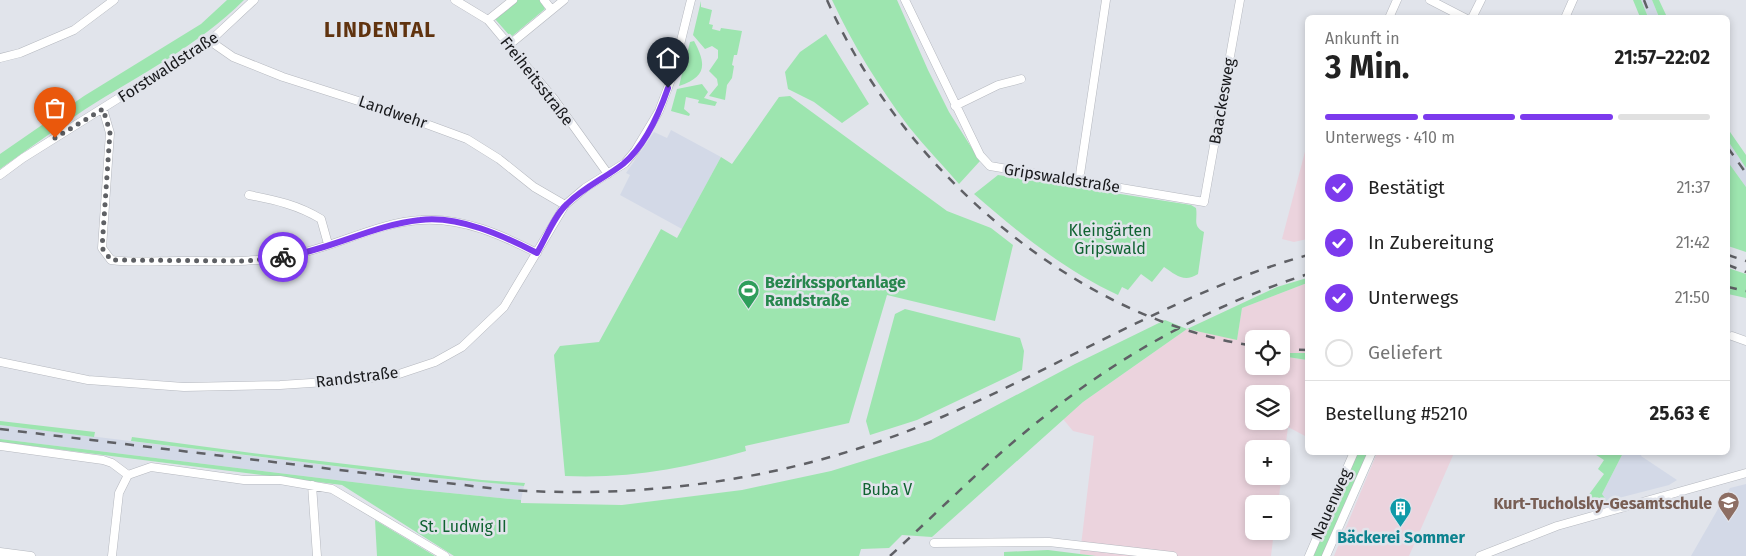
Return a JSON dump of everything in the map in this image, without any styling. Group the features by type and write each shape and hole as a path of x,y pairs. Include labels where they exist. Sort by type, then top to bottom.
{"street":[{"path":"0,58 20,53 74,30 114,0"},
{"name":"Forstwaldstraße","path":"0,175 23,158 210,41 254,0"},
{"name":"Freiheitsstraße","path":"455,0 488,20 554,99 608,174"},
{"path":"488,20 513,0"},
{"path":"544,0 551,9"},
{"path":"509,45 564,0"},
{"name":"Randstraße","path":"0,362 88,380 184,387 280,385 399,374 435,362 462,346 504,307 565,205 585,188 608,174 635,151 659,111 672,77 691,0"},
{"name":"Gripswaldstraße","path":"905,0 980,155 990,166 1204,202"},
{"path":"1079,181 1106,0"},
{"name":"Baackesweg","path":"1204,202 1240,0"},
{"path":"1390,15 1398,0"},
{"path":"1430,0 1459,15"},
{"path":"1474,15 1481,0"},
{"path":"1566,15 1573,0"},
{"name":"Landwehr","path":"210,41 233,57 283,77 390,111 467,139 499,159 534,187 565,205"},
{"path":"955,106 998,86 1021,80"},
{"path":"103,109 110,132 102,248 111,260 246,261 293,255 422,220 454,222 481,229 506,238 537,253"},
{"path":"249,195 287,202 306,209 321,218 328,244"},
{"path":"1732,336 1746,341"},
{"path":"0,446 103,460 112,463 128,475"},
{"name":"Nauenweg","path":"1308,556 1353,455"},
{"name":"Nauenweg","path":"1326,556 1371,455"},
{"path":"112,556 119,493 128,475 151,467 244,480 280,480 332,489 373,511 445,556"},
{"path":"1480,556 1557,526 1746,473"},
{"path":"312,485 317,556"},
{"path":"934,542 1049,542 1173,556"},
{"path":"0,552 32,556"}],"shaded area":[{"path":"1641,0 1652,0 1658,15 1647,15"},
{"path":"671,130 721,157 682,229 620,195 630,175 626,173 654,132 667,138"},
{"path":"1730,144 1746,168 1746,187 1730,165"},
{"path":"1305,152 1305,239 1294,242 1282,239"},
{"path":"1305,284 1305,353 1290,353 1290,330 1245,330 1245,375 1290,375 1290,357 1305,360 1305,436 1290,428 1290,385 1245,385 1245,430 1288,430 1286,440 1245,440 1245,485 1280,485 1279,495 1245,495 1245,540 1273,540 1271,556 1096,556 1080,554 1094,436 1073,431 1063,419 1083,402 1187,329 1237,339 1242,308"},
{"path":"0,425 416,476 524,486 521,500 410,489 0,439"},
{"path":"1376,455 1453,455 1409,556 1334,556"},
{"path":"1622,455 1641,455 1677,480 1669,485 1607,501 1602,494"},
{"name":"Kurt-Tucholsky-Gesamtschule","path":"1746,484 1746,556 1691,556 1730,488"}],"green space":[{"path":"227,0 244,0 188,46 84,110 0,169 0,154 84,96 201,24"},
{"path":"517,0 540,0 545,9 511,37 495,19"},
{"path":"832,0 897,0 949,112 980,161 959,184 921,142 887,97 867,65"},
{"path":"1633,0 1641,0 1647,15 1639,15"},
{"path":"1652,0 1659,0 1666,15 1658,15"},
{"path":"701,1 701,7 712,10 709,24 713,25 712,29 720,31 721,28 742,31 737,55 734,55 732,78 727,85 725,100 709,96 718,85 717,79 709,71 718,58 718,50 712,46 705,49 693,35"},
{"path":"826,34 869,104 842,123 814,102 788,89 785,72 800,52"},
{"path":"694,41 701,57 701,69 695,79 679,86 690,42"},
{"path":"702,84 708,92 704,98 717,102 715,106 698,103 699,100 686,97 684,109 690,114 689,116 671,111 677,89"},
{"name":"Bezirkssportanlage Randstraße","path":"790,96 947,211 991,228 1013,245 995,321 887,295 849,423 745,446 746,451 679,467 611,476 565,476 554,355 560,346 599,342 661,229 677,238 721,157 732,164 779,97"},
{"path":"1730,132 1746,155 1746,168 1730,144"},
{"path":"1730,165 1746,187 1746,252 1730,247"},
{"name":"Kleingärten Gripswald","path":"998,175 1191,205 1196,208 1197,225 1204,232 1198,274 1193,277 1184,278 1164,267 1152,282 1141,274 1128,290 1122,287 1118,295 1079,274 1043,250 974,194"},
{"path":"1730,269 1746,274 1746,298 1730,294"},
{"path":"1305,279 1305,284 1242,308 1237,340 1187,329 1277,287"},
{"path":"905,309 1020,338 1024,351 1022,370 917,420 870,435 866,421 895,314"},
{"path":"1165,320 1187,329 1083,402 932,537 902,535 889,548 861,549 859,556 454,556 342,485 0,442 0,439 410,489 521,500 521,503 622,505 742,490 831,471 931,440 1075,364"},
{"path":"1290,353 1305,353 1305,360 1290,357"},
{"path":"0,421 95,432 94,437 0,425"},
{"path":"132,437 482,480 525,483 524,486 416,476 131,441"},
{"path":"1356,455 1368,455 1322,556 1312,556"},
{"path":"1596,455 1622,455 1602,494 1607,501 1596,504 1585,500 1604,474 1598,469 1604,460"},
{"path":"375,520 435,556 377,556"},
{"path":"1048,550 1096,556 1004,556 1004,552"}],"railway":[{"path":"827,0 859,62 899,121 946,175 1000,225 1058,268 1120,304 1186,330 1245,344"},
{"path":"1644,0 1650,15"},
{"path":"1730,151 1746,173"},
{"path":"0,429 497,489 554,492 668,488 780,470 835,456 889,438 987,397 1168,308 1260,270 1305,256"},
{"path":"1730,256 1746,261"},
{"path":"1730,266 1746,272"},
{"path":"890,556 1005,449 1075,393 1106,372 1137,352 1203,316 1237,300 1305,275"},
{"path":"1730,287 1746,291"},
{"path":"1290,349 1305,350"}],"way so far":[{"path":"55,138 103,109 110,132 102,248 111,260 123,262 246,261 283,257"}],"place":[{"name":"Bezirkssportanlage Randstraße","path":"749,310"},
{"name":"Kurt-Tucholsky-Gesamtschule","path":"1728,522"},
{"name":"Bäckerei Sommer","path":"1401,527"}],"district":[{"name":"LINDENTAL","path":"380,30"}],"route":[{"path":"283,257 394,225 422,220 454,222 481,229 506,238 537,253 565,205 585,188 624,163 635,151 659,111 668,88"}],"park label":[{"name":"Buba V","path":"887,489"},
{"name":"St. Ludwig II","path":"463,526"}]}
